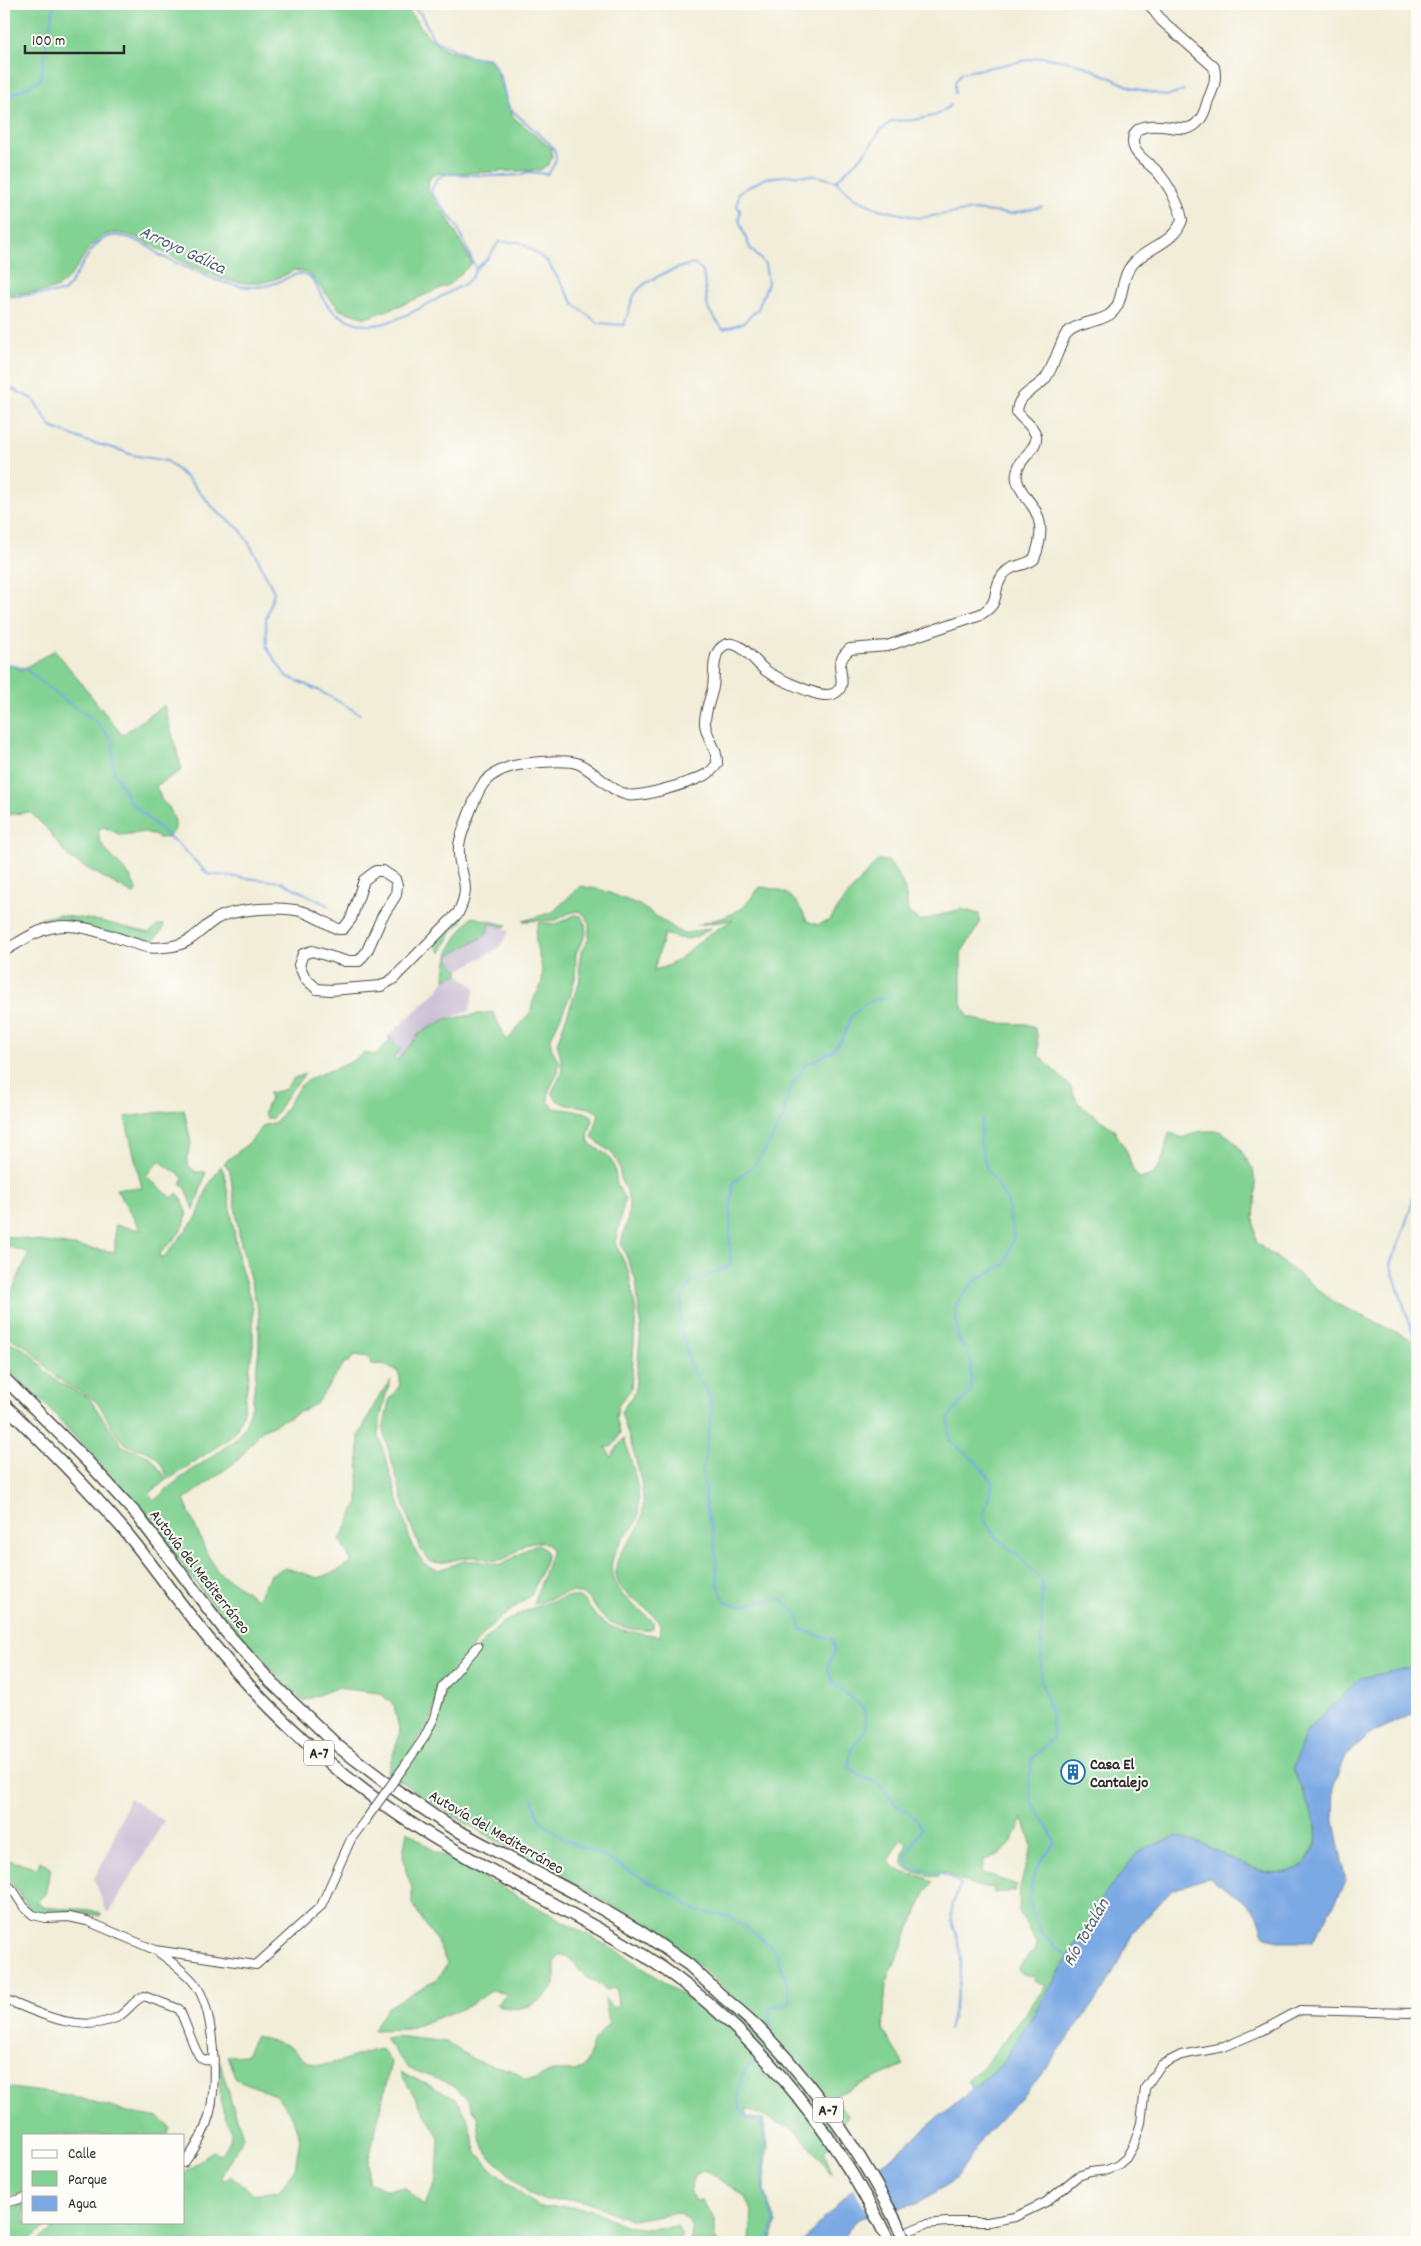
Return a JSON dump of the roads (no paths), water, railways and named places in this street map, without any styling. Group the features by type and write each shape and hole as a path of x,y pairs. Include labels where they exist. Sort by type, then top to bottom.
{"highway":[{"name":"Autovía del Mediterráneo","path":"4,1378 88,1462 137,1515 226,1632 270,1682 340,1747 393,1788 449,1826 573,1892 641,1932 689,1965 768,2037 810,2087 853,2144 889,2205 906,2242"},
{"name":"A-7","path":"4,1404 77,1477 125,1532 211,1642 255,1693 329,1762 381,1804 446,1846 632,1948 678,1979 756,2049 796,2094 838,2150 875,2213 889,2242"}],"main road":[{"path":"4,951 36,933 55,926 70,926 111,935 149,948 175,946 190,940 217,918 249,910 304,912 338,929 343,929 352,919 364,880 376,871 383,871 395,879 397,886 396,895 382,917 367,951 359,961 344,961 312,951 304,954 299,965 305,978 317,989 330,990 381,986 393,979 458,913 465,900 466,885 460,856 461,837 482,784 492,774 506,768 564,760 579,764 617,791 627,795 638,796 662,790 706,774 718,764 718,755 708,735 705,722 713,685 714,666 718,652 724,646 732,643 739,646 766,671 818,694 830,695 837,692 840,688 840,664 843,655 850,649 886,646 981,614 990,608 995,599 997,584 1007,570 1034,558 1041,528 1040,516 1022,492 1017,480 1020,463 1034,446 1037,437 1033,428 1017,412 1018,403 1024,394 1044,380 1066,334 1071,328 1109,315 1115,308 1129,269 1140,255 1171,238 1182,220 1177,205 1160,175 1136,151 1133,145 1134,139 1139,131 1147,126 1162,125 1188,128 1195,125 1203,114 1216,77 1214,67 1161,20 1149,4"}],"street":[{"path":"155,1950 256,1965 321,1906 351,1839 424,1738 434,1718 442,1687 478,1646"},
{"path":"4,1881 13,1890 24,1907 33,1915 46,1918 69,1916 87,1921 155,1950 177,1966 196,1985 206,2011 214,2048 214,2060 210,2113 199,2143 185,2162"},
{"path":"4,1999 58,2020 79,2024 102,2022 119,2017 134,2000 144,1996 179,2009 187,2023 199,2056 204,2061 214,2060"},
{"path":"893,2242 909,2231 926,2224 988,2222 1015,2216 1046,2202 1078,2176 1107,2170 1118,2165 1126,2158 1134,2144 1141,2123 1145,2088 1161,2065 1181,2055 1224,2047 1260,2032 1300,2010 1410,2013 1417,2011"},
{"path":"4,2203 22,2198"}],"water":[{"name":"Río Totalán","path":"1417,1666 1417,1712 1368,1735 1346,1756 1334,1785 1333,1816 1346,1882 1325,1921 1311,1942 1278,1942 1264,1934 1257,1913 1237,1896 1209,1877 1172,1890 1134,1931 1106,1986 1036,2082 983,2137 957,2178 916,2204 858,2219 840,2242 803,2242 845,2196 1002,2064 1050,1988 1105,1894 1138,1852 1176,1836 1201,1843 1247,1866 1270,1873 1289,1872 1304,1865 1317,1844 1316,1824 1293,1769 1306,1731 1361,1678"}],"waterway":[{"path":"4,99 40,80 54,4"},
{"name":"Arroyo Gálica","path":"4,297 64,292 97,244 112,236 121,236 139,241 161,256 229,284 253,287 276,283 296,274 308,276 332,310 347,320 364,325 381,324 402,317 463,285 472,277 476,269 457,226 431,192 436,179 447,174 501,176 521,175 527,172 548,174 555,163 556,155 550,144 508,107 501,78 492,61 488,58 471,57 434,40 421,14 408,4"},
{"path":"955,93 955,82 961,73 1043,57 1080,64 1133,88 1166,96 1184,90"},
{"path":"836,181 865,153 880,131 892,121 915,120 937,115 951,105"},
{"path":"477,268 488,258 499,242 520,242 547,261 574,304 598,323 624,325 633,298 639,289 662,274 695,264 703,272 708,309 723,329 743,323 758,309 768,283 765,264 750,248 739,220 740,210 737,206 739,192 766,178 793,175 818,176 836,181 856,199 879,209 918,218 974,210 1010,214 1042,207"},
{"path":"4,385 33,399 51,427 86,441 132,455 167,461 189,480 217,512 240,529 256,555 274,592 266,619 267,648 286,676 320,691 360,714"},
{"path":"4,664 24,668 64,700 97,722 113,742 113,770 131,803 208,874 282,882 329,906"},
{"path":"890,997 868,1002 851,1016 843,1038 831,1052 805,1065 789,1091 783,1118 770,1142 754,1166 733,1182 730,1213 730,1266 691,1283 681,1300 681,1329 691,1367 709,1395 712,1410 703,1468 706,1509 714,1538 718,1585 725,1601 737,1606 779,1598 797,1612 802,1630 832,1639 835,1650 827,1667 833,1683 864,1709 866,1729 851,1750 849,1767 862,1777 879,1784 896,1805 916,1818 922,1828 907,1854 906,1859 910,1868 937,1873 961,1884 955,1897 951,1916 959,1946 961,1976 949,2030"},
{"name":"Río Totalán","path":"982,1119 980,1141 986,1167 1007,1201 1014,1237 1005,1264 974,1281 955,1306 958,1338 971,1359 971,1391 948,1418 950,1441 976,1462 993,1482 983,1518 995,1537 1017,1555 1042,1581 1041,1682 1051,1714 1053,1738 1032,1759 1029,1783 1032,1803 1047,1825 1055,1843 1037,1868 1030,1895 1031,1907 1041,1930 1049,1940 1070,1957"},
{"path":"1417,1127 1417,1166 1414,1191 1404,1228 1390,1264 1417,1345"},
{"path":"532,1799 540,1819 563,1839 602,1856 674,1895 697,1911 729,1916 756,1934 775,1950 788,1985 791,2003 770,2007 771,2034"},
{"path":"759,2058 744,2073 738,2096 743,2113 749,2119 760,2123 764,2140 762,2173 764,2192 774,2221 769,2242"},
{"path":"970,2084 973,2091"}],"place":[{"name":"Casa El Cantalejo","path":"1073,1772"}]}
